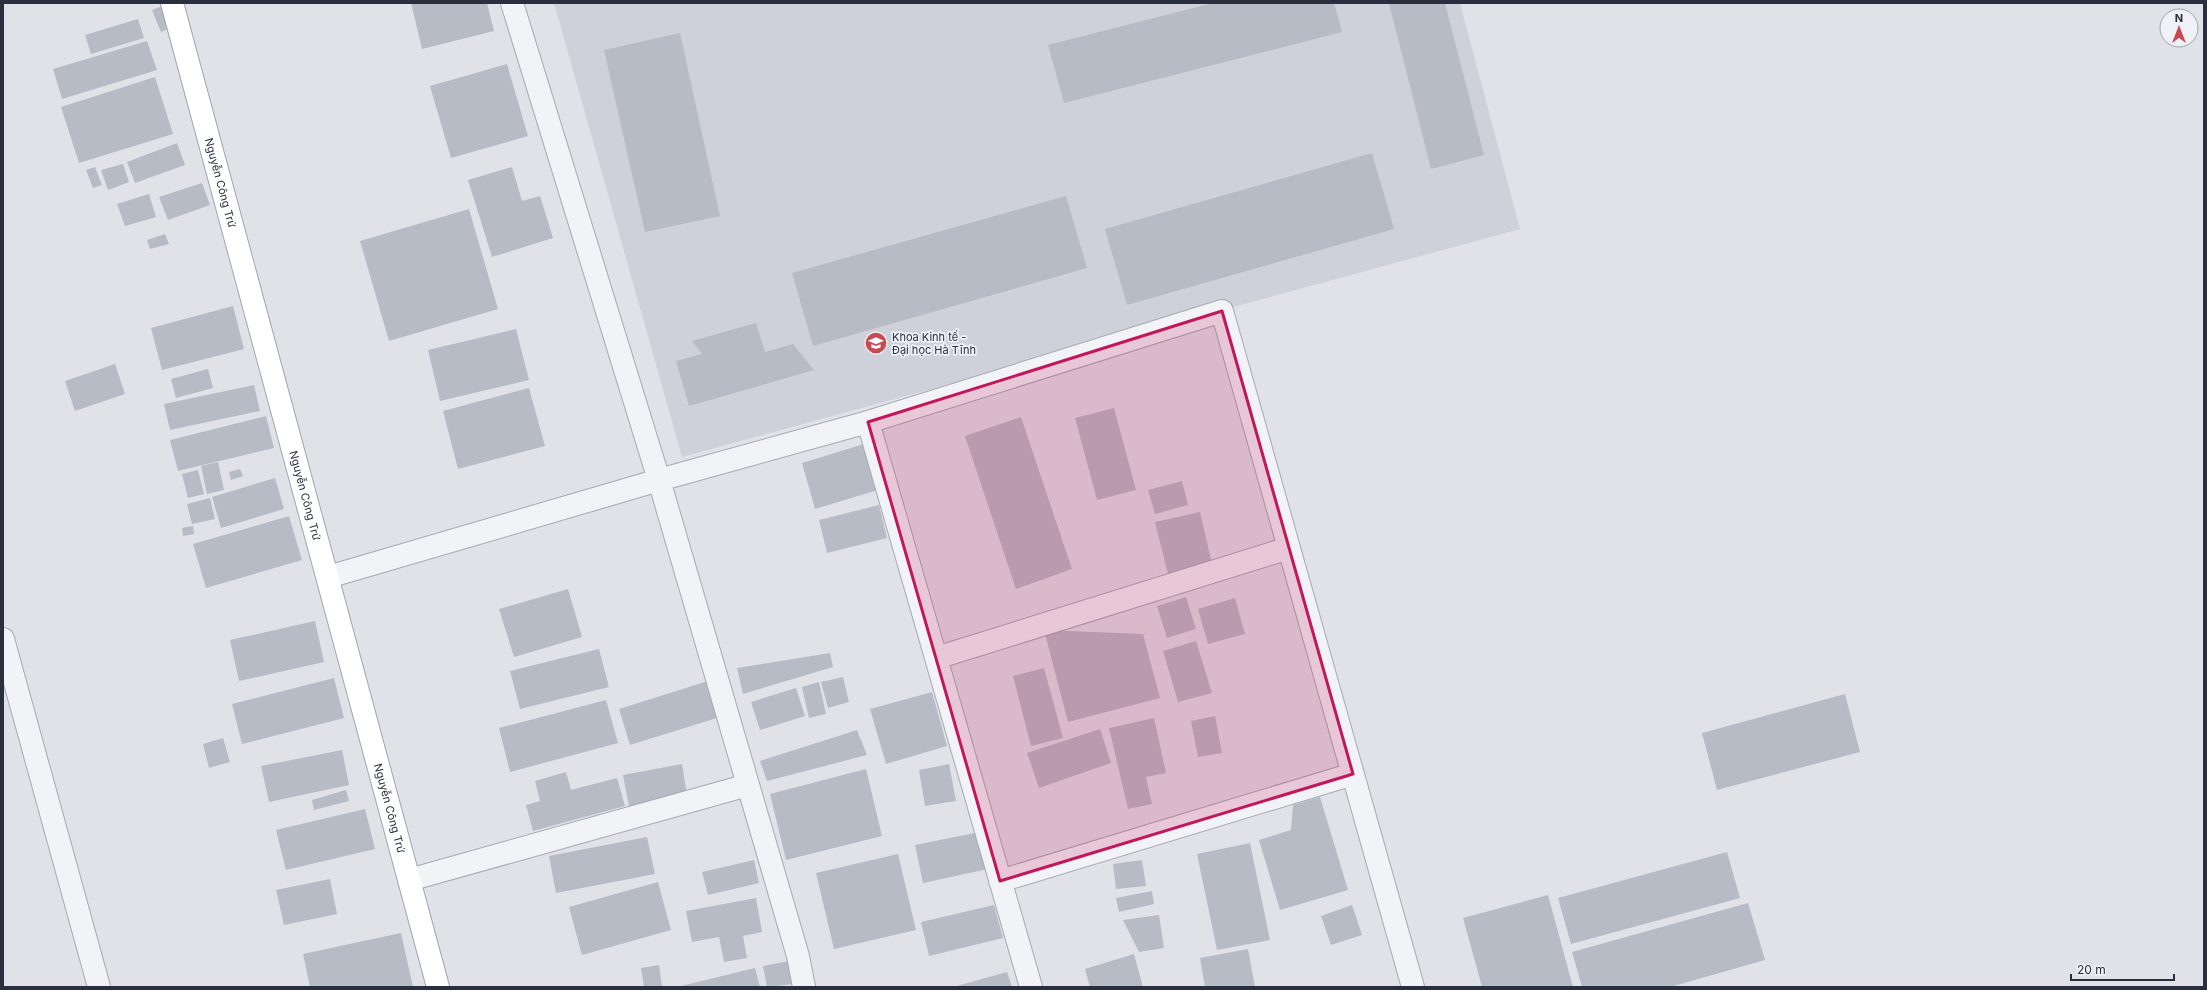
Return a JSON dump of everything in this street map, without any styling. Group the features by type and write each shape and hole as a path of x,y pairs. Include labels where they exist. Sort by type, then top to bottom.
{"main road":[{"name":"Nguyễn Công Trứ","path":"172,3 438,987"}],"street":[{"path":"512,3 659,480 798,956 804,987"},
{"path":"328,577 659,480 868,422 1222,311 1413,987"},
{"path":"868,422 1031,987"},
{"path":"936,658 1289,548"},
{"path":"3,639 98,987"},
{"path":"1000,881 1353,774"},
{"path":"409,880 748,785"}],"highlighted area":[{"path":"1222,311 1353,774 1000,881 868,422"}],"shaded area":[{"name":"Khoa Kinh tế - Đại học Hà Tĩnh","path":"554,3 1460,3 1520,229 682,457"}],"building":[{"path":"411,3 487,3 494,31 422,49"},
{"path":"1213,3 1334,3 1342,32 1064,103 1048,45"},
{"path":"1389,3 1445,3 1484,155 1431,169"},
{"path":"165,5 174,26 161,32 152,10"},
{"path":"138,19 144,38 91,54 85,35"},
{"path":"680,33 720,216 645,232 604,50"},
{"path":"147,41 157,70 62,99 53,69"},
{"path":"507,64 528,136 451,158 430,86"},
{"path":"155,77 173,134 79,163 61,107"},
{"path":"177,143 185,165 135,183 127,162"},
{"path":"1372,153 1394,229 1127,305 1105,229"},
{"path":"123,164 129,182 108,190 101,170"},
{"path":"95,167 102,185 93,188 86,170"},
{"path":"512,167 522,201 540,196 553,238 492,257 468,180"},
{"path":"202,183 210,205 168,220 159,197"},
{"path":"149,194 156,217 125,226 117,204"},
{"path":"1066,196 1087,268 813,346 792,273"},
{"path":"469,209 498,309 389,341 360,241"},
{"path":"165,234 169,244 150,249 147,240"},
{"path":"233,306 244,349 162,370 151,328"},
{"path":"756,323 765,352 793,344 814,370 689,406 676,361 702,354 692,341"},
{"path":"516,329 529,380 440,401 428,350"},
{"path":"115,364 125,394 75,411 65,381"},
{"path":"208,369 213,388 176,398 171,379"},
{"path":"254,385 260,411 170,430 164,404"},
{"path":"529,388 545,446 458,469 443,411"},
{"path":"1114,408 1136,490 1097,500 1075,418"},
{"path":"266,416 274,448 178,471 170,440"},
{"path":"1021,417 1072,569 1016,589 965,436"},
{"path":"864,444 878,490 815,509 802,463"},
{"path":"218,462 224,490 207,494 201,466"},
{"path":"240,469 243,476 231,480 229,472"},
{"path":"198,470 204,494 188,498 182,474"},
{"path":"275,478 284,509 221,528 212,497"},
{"path":"1182,481 1188,505 1155,514 1148,490"},
{"path":"210,498 215,519 192,524 187,504"},
{"path":"879,505 887,538 827,553 819,520"},
{"path":"1200,512 1213,568 1169,578 1155,522"},
{"path":"289,516 302,560 206,588 193,544"},
{"path":"193,526 194,534 183,536 182,528"},
{"path":"568,589 582,637 514,657 499,609"},
{"path":"1186,597 1196,629 1167,638 1157,606"},
{"path":"1235,598 1245,634 1208,644 1198,609"},
{"path":"315,621 324,662 239,681 230,640"},
{"path":"1044,630 1143,634 1160,698 1068,722"},
{"path":"1196,641 1212,693 1178,702 1163,651"},
{"path":"599,649 609,687 520,709 510,671"},
{"path":"830,653 833,667 743,694 737,668"},
{"path":"1044,668 1063,738 1031,746 1013,676"},
{"path":"843,677 849,702 828,708 821,682"},
{"path":"334,678 344,718 242,744 232,704"},
{"path":"708,681 720,717 630,745 619,709"},
{"path":"819,682 826,714 809,718 802,687"},
{"path":"796,688 805,716 760,730 751,702"},
{"path":"932,692 947,746 886,764 870,709"},
{"path":"1845,694 1860,752 1717,790 1702,733"},
{"path":"606,700 618,743 510,772 499,728"},
{"path":"1215,716 1222,753 1198,757 1191,721"},
{"path":"1154,718 1166,773 1146,777 1152,804 1128,809 1109,728"},
{"path":"1100,729 1111,763 1039,788 1027,753"},
{"path":"857,730 867,755 767,781 760,761"},
{"path":"223,738 230,762 209,768 203,744"},
{"path":"342,750 349,785 269,802 261,766"},
{"path":"682,764 687,795 629,806 623,775"},
{"path":"949,764 956,801 925,806 919,770"},
{"path":"866,769 882,836 786,860 770,794"},
{"path":"566,772 571,790 617,778 625,806 533,831 526,805 540,801 535,781"},
{"path":"346,790 349,801 314,810 312,800"},
{"path":"1320,797 1348,890 1280,910 1259,840 1291,830 1293,805"},
{"path":"365,809 375,849 286,870 276,830"},
{"path":"994,829 1002,866 923,883 915,845"},
{"path":"647,837 655,874 556,893 549,856"},
{"path":"1250,843 1270,940 1217,950 1197,854"},
{"path":"1727,852 1740,898 1571,944 1558,898"},
{"path":"898,854 916,930 834,949 816,873"},
{"path":"754,860 759,883 708,895 702,872"},
{"path":"1142,860 1146,886 1116,889 1113,864"},
{"path":"330,879 337,914 284,925 276,890"},
{"path":"658,882 671,930 582,955 569,907"},
{"path":"1152,891 1154,904 1119,912 1116,898"},
{"path":"1548,895 1573,987 1482,987 1463,918"},
{"path":"756,898 762,932 743,936 747,958 724,962 719,937 692,942 686,911"},
{"path":"1748,903 1765,960 1670,987 1582,987 1572,952"},
{"path":"994,905 1003,938 929,956 921,922"},
{"path":"1352,905 1362,935 1331,945 1321,916"},
{"path":"1159,915 1164,948 1139,952 1123,920"},
{"path":"401,933 413,987 310,987 303,954"},
{"path":"1248,949 1255,987 1205,987 1200,958"},
{"path":"1134,954 1143,987 1090,987 1085,969"},
{"path":"789,961 793,984 767,987 763,966"},
{"path":"659,965 662,987 644,987 641,968"},
{"path":"755,968 760,987 681,987 681,986"},
{"path":"1007,972 1012,987 953,987"}],"place":[{"name":"Khoa Kinh tế - Đại học Hà Tĩnh","path":"876,343"}]}
